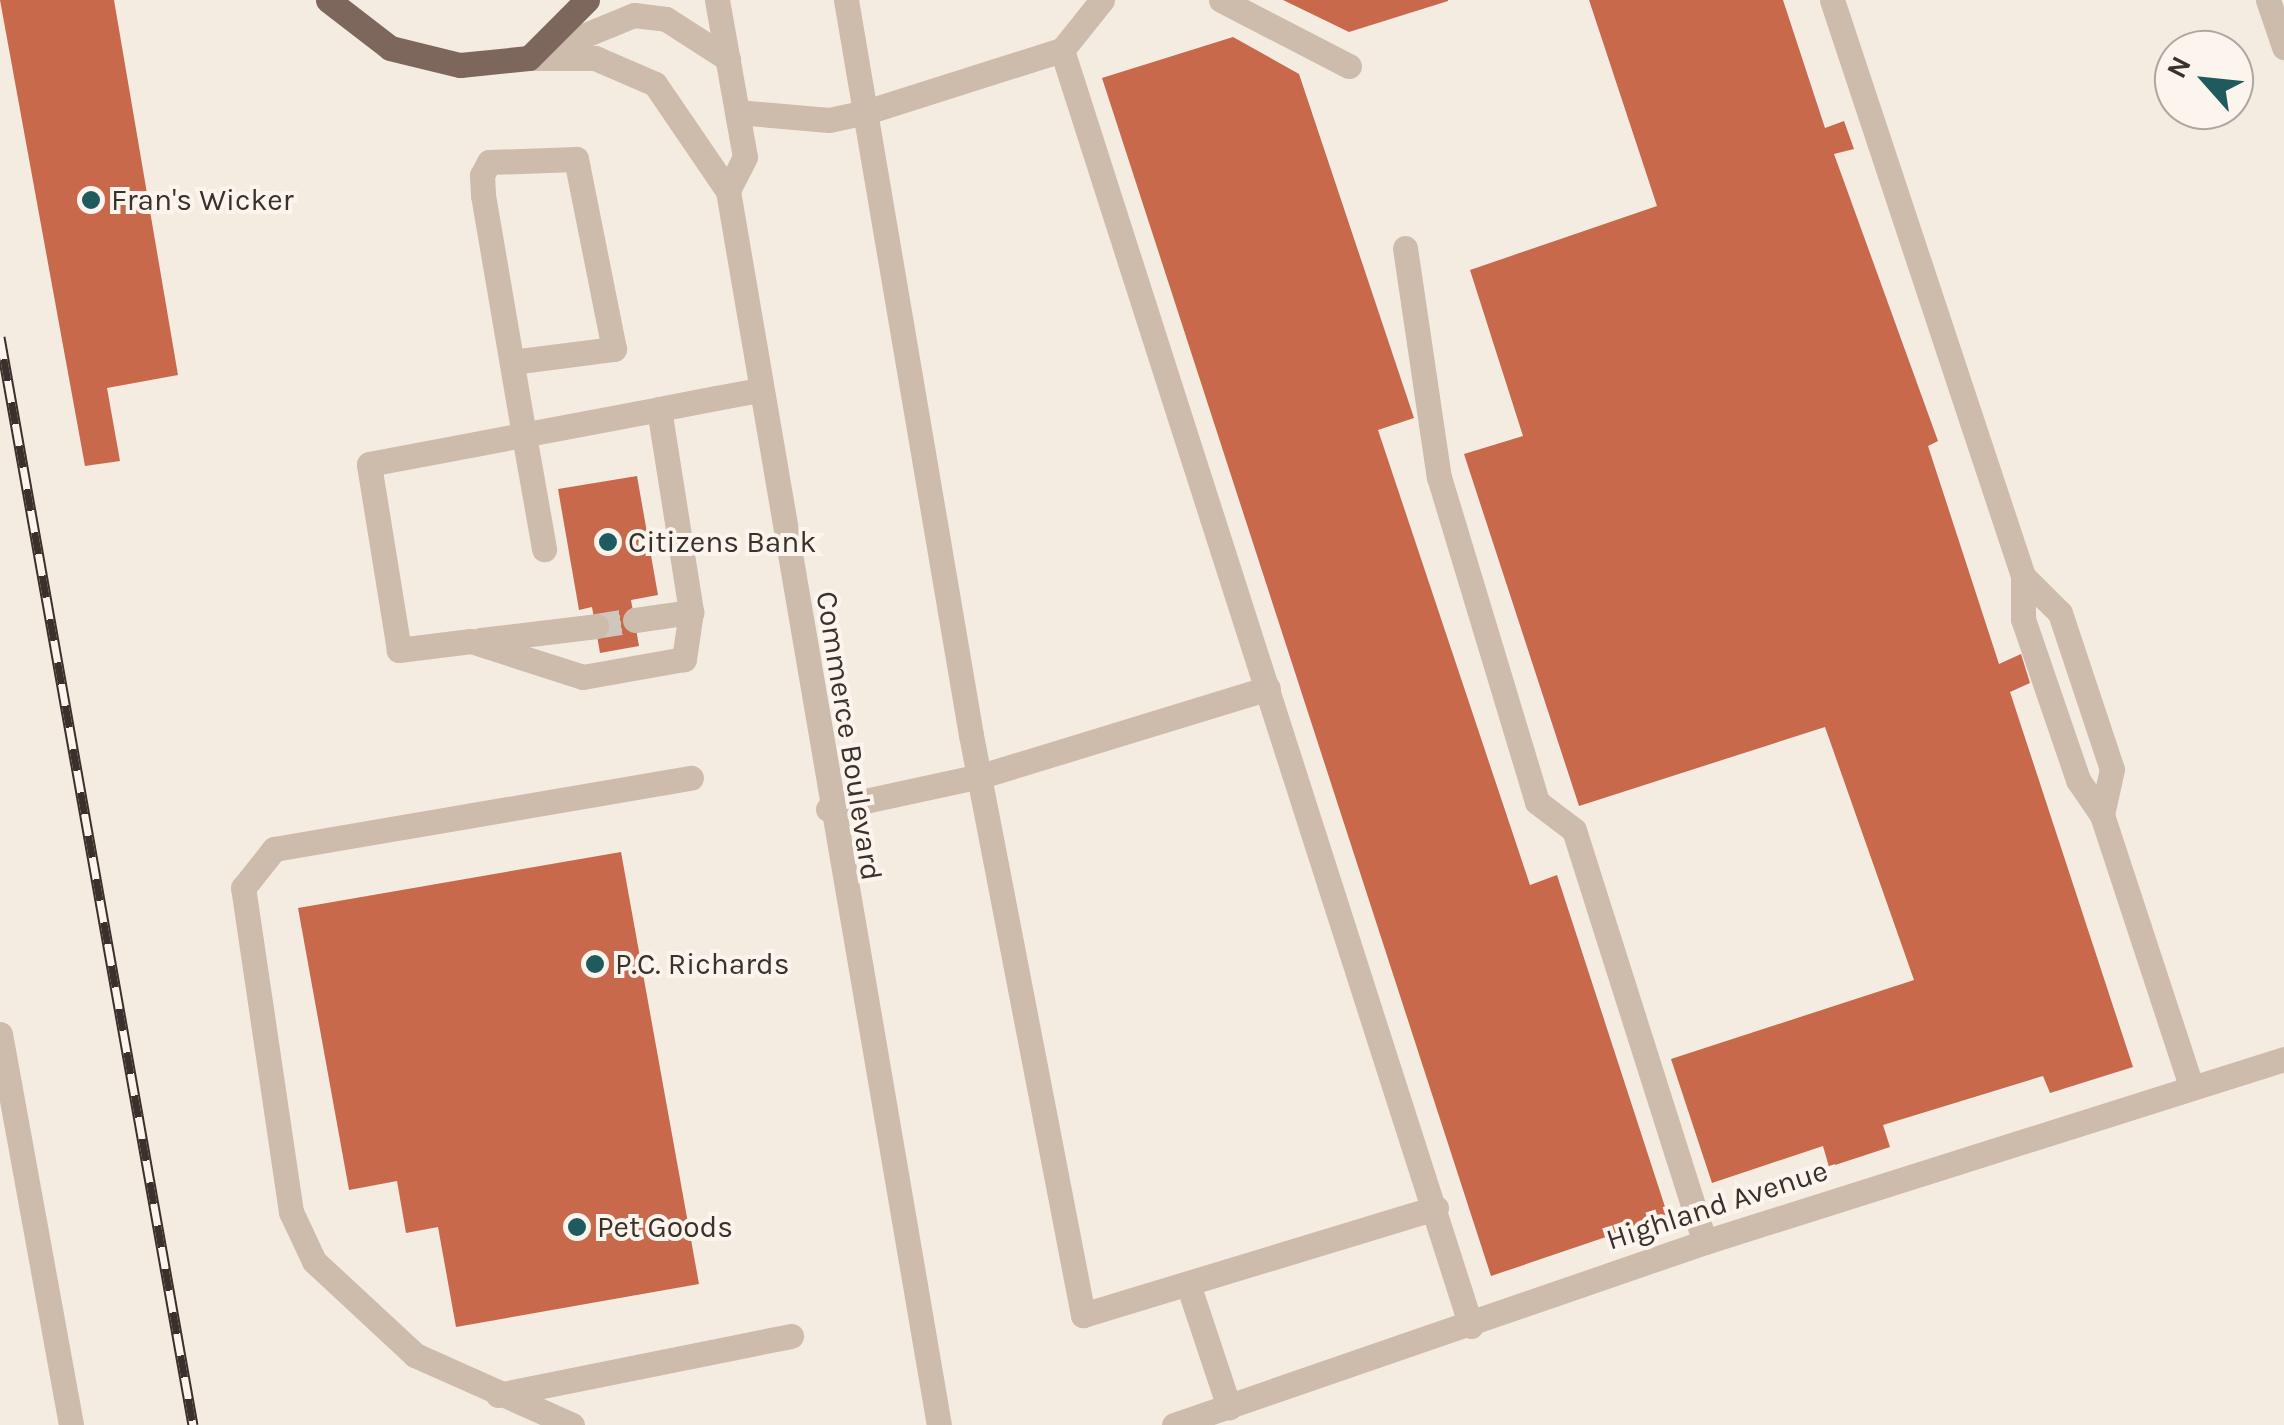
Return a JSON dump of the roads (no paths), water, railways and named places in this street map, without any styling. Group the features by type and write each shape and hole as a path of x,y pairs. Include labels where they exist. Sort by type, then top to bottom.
{"main road":[{"path":"328,0 372,38 425,60 529,58 588,0"}],"street":[{"name":"Commerce Boulevard","path":"717,0 746,157 728,192 828,809 938,1425"},
{"path":"846,0 981,776 1083,1315 1436,1208"},
{"path":"1102,0 1081,11 1062,50 1472,1326"},
{"path":"1220,0 1349,66"},
{"path":"1832,0 2023,576 2023,619 2078,780 2102,815 2191,1085"},
{"path":"2268,0 2284,46"},
{"path":"529,58 634,15 666,20 728,59"},
{"path":"737,112 829,120 1062,50"},
{"path":"529,58 595,58 655,84 728,192"},
{"path":"512,362 614,349 576,158 489,162 482,175 512,362 524,435 544,549"},
{"path":"1404,248 1436,460 1479,611 1537,802 1574,830 1704,1242"},
{"path":"596,626 399,650 369,464 759,390"},
{"path":"470,642 583,678 684,659 691,612 659,409"},
{"path":"2023,576 2060,612 2112,769 2102,815"},
{"path":"635,620 691,612"},
{"path":"828,809 981,776 1268,688"},
{"path":"572,1425 415,1355 314,1261 291,1212 246,877 274,849 691,778"},
{"path":"0,1034 71,1425"},
{"name":"Highland Avenue","path":"1174,1425 1472,1326 1704,1242 2191,1085 2284,1059"},
{"path":"1188,1284 1229,1407"},
{"path":"498,1395 791,1336"}],"tunnel":[{"path":"596,626 635,620"}],"railway":[{"path":"0,337 193,1425"}],"place":[{"name":"Fran's Wicker","path":"91,200"},
{"name":"Citizens Bank","path":"608,542"},
{"name":"P.C. Richards","path":"595,964"},
{"name":"Pet Goods","path":"577,1227"}]}
